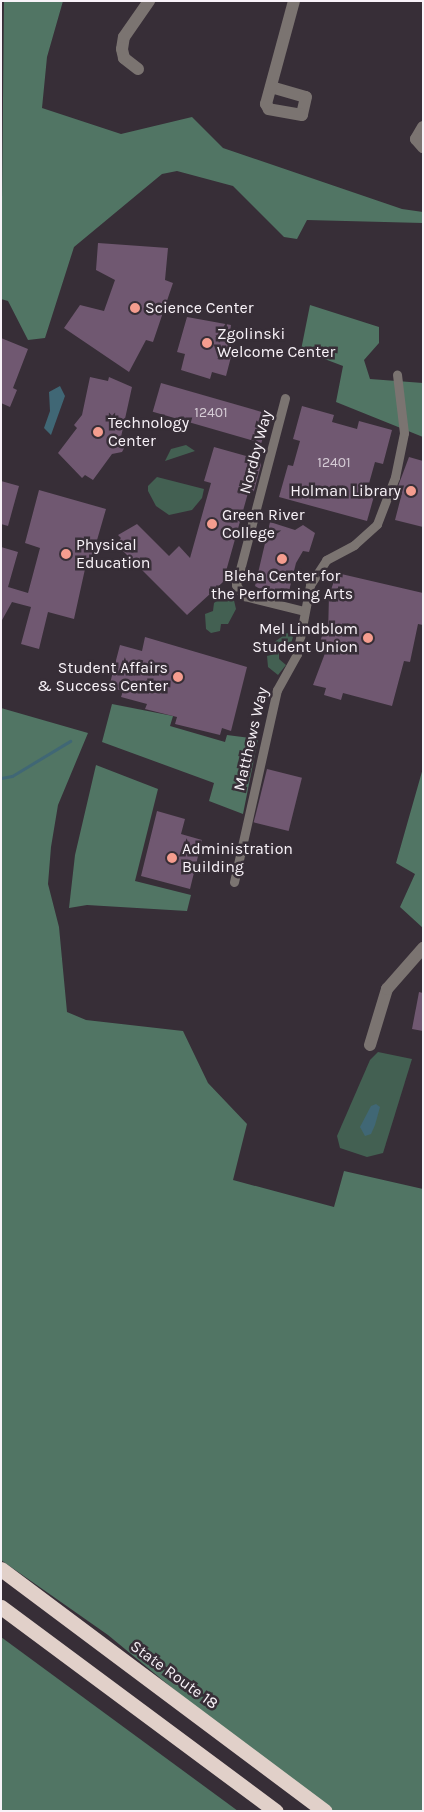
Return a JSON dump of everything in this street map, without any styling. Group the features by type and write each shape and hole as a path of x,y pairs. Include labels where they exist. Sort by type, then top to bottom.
{"highway":[{"name":"State Route 18","path":"1,1569 325,1811"},
{"path":"1,1607 276,1811"}],"street":[{"path":"138,69 124,58 122,49 124,37 149,1"},
{"path":"270,87 294,1"},
{"path":"423,127 416,139 423,147"},
{"name":"Matthews Way","path":"234,882 277,690 297,654 304,611 320,566 367,534 377,524 395,477 404,433 397,374"},
{"name":"Nordby Way","path":"285,398 236,585 244,596 304,611"},
{"path":"370,1045 387,989 423,948"}],"green space":[{"path":"4,1 63,1 47,57 42,108 121,134 192,117 223,148 402,209 423,212 423,223 307,220 297,239 284,237 233,186 177,171 162,174 74,247 45,338 28,340 8,301 1,299"},
{"path":"310,305 379,327 379,343 364,360 370,379 423,383 423,437 336,402 343,366 301,350"},
{"path":"186,445 195,451 165,461 171,449"},
{"path":"157,477 204,489 202,498 192,510 169,515 156,506 148,491 148,486"},
{"path":"225,595 233,596 236,609 228,624 221,624 220,631 211,633 206,629 205,614 213,611 214,603"},
{"path":"287,633 293,637 289,650 279,652 279,659 286,665 278,675 268,667 267,656 275,654 273,643"},
{"path":"112,704 173,716 170,726 225,742 227,735 258,739 243,814 209,801 214,783 102,742"},
{"path":"1,708 88,733 58,805 51,847 48,884 59,927 67,1012 86,1020 183,1031 208,1083 247,1124 233,1180 334,1207 344,1171 423,1189 423,1811 321,1811 108,1635 1,1560"},
{"path":"96,765 158,789 135,881 191,895 187,911 87,905 69,908 75,855"},
{"path":"423,768 423,928 400,907 415,874 396,863"},
{"path":"378,1052 412,1059 383,1153 367,1157 340,1148 337,1136 370,1060"},
{"path":"1,1637 238,1811 1,1811"}],"water":[{"path":"60,386 65,396 51,435 44,428 50,411 49,392"},
{"path":"376,1104 380,1107 375,1125 371,1134 365,1136 360,1127 371,1106"}],"building":[{"name":"Science Center","path":"98,243 168,248 165,280 173,283 153,342 146,340 129,372 64,328 80,305 104,311 115,280 96,270"},
{"name":"Zgolinski Welcome Center","path":"187,317 231,325 230,332 237,334 226,376 212,372 210,379 181,370 185,354 177,352"},
{"path":"1,338 28,349 13,388 17,390 10,407 1,403"},
{"name":"Technology Center","path":"90,377 108,381 109,377 132,387 121,437 129,439 122,452 112,454 93,480 85,475 82,478 58,453 77,428 74,425 82,415"},
{"name":"Technology Center","path":"161,383 270,414 261,443 153,412"},
{"path":"302,406 334,415 332,422 357,429 359,421 392,430 383,464 375,462 368,487 376,489 367,521 279,497 288,465 293,466 300,441 293,439"},
{"path":"214,447 260,460 261,465 254,491 248,493 223,582 187,615 116,544 121,538 118,535 137,524 169,556 179,546 190,558 211,483 204,481"},
{"name":"Holman Library","path":"409,457 423,461 423,527 395,520 402,493 397,489"},
{"path":"1,481 19,486 8,526 1,524"},
{"name":"Physical Education","path":"39,490 106,509 91,561 87,560 74,619 48,612 39,649 21,644 31,607 12,602 1,622 1,547 18,552 8,587 28,593 40,548 25,543"},
{"name":"Bleha Center for the Performing Arts","path":"270,522 295,530 303,525 315,533 309,552 303,551 296,563 288,595 272,596 255,586"},
{"name":"Mel Lindblom Student Union","path":"337,573 423,593 423,625 418,624 410,662 404,661 392,706 343,693 341,700 324,695 326,688 313,685 327,648 319,646 323,632 328,634 329,595"},
{"name":"Student Affairs & Success Center","path":"145,637 247,667 231,731 222,728 220,735 175,724 177,717 145,709 147,704 121,697 123,691 109,687 120,645 142,651"},
{"path":"267,769 302,778 289,831 254,822"},
{"name":"Administration Building","path":"157,811 185,819 181,834 202,840 190,889 141,876"},
{"path":"419,992 423,993 423,1031 412,1029"}],"waterway":[{"path":"1,778 12,776 70,741"}],"place":[{"name":"Science Center","path":"135,308"},
{"name":"Zgolinski Welcome Center","path":"207,343"},
{"name":"Technology Center","path":"98,432"},
{"name":"Holman Library","path":"411,491"},
{"name":"Green River College","path":"212,524"},
{"name":"Physical Education","path":"66,554"},
{"name":"Bleha Center for the Performing Arts","path":"282,559"},
{"name":"Mel Lindblom Student Union","path":"368,638"},
{"name":"Student Affairs & Success Center","path":"178,677"},
{"name":"Administration Building","path":"172,858"}]}
